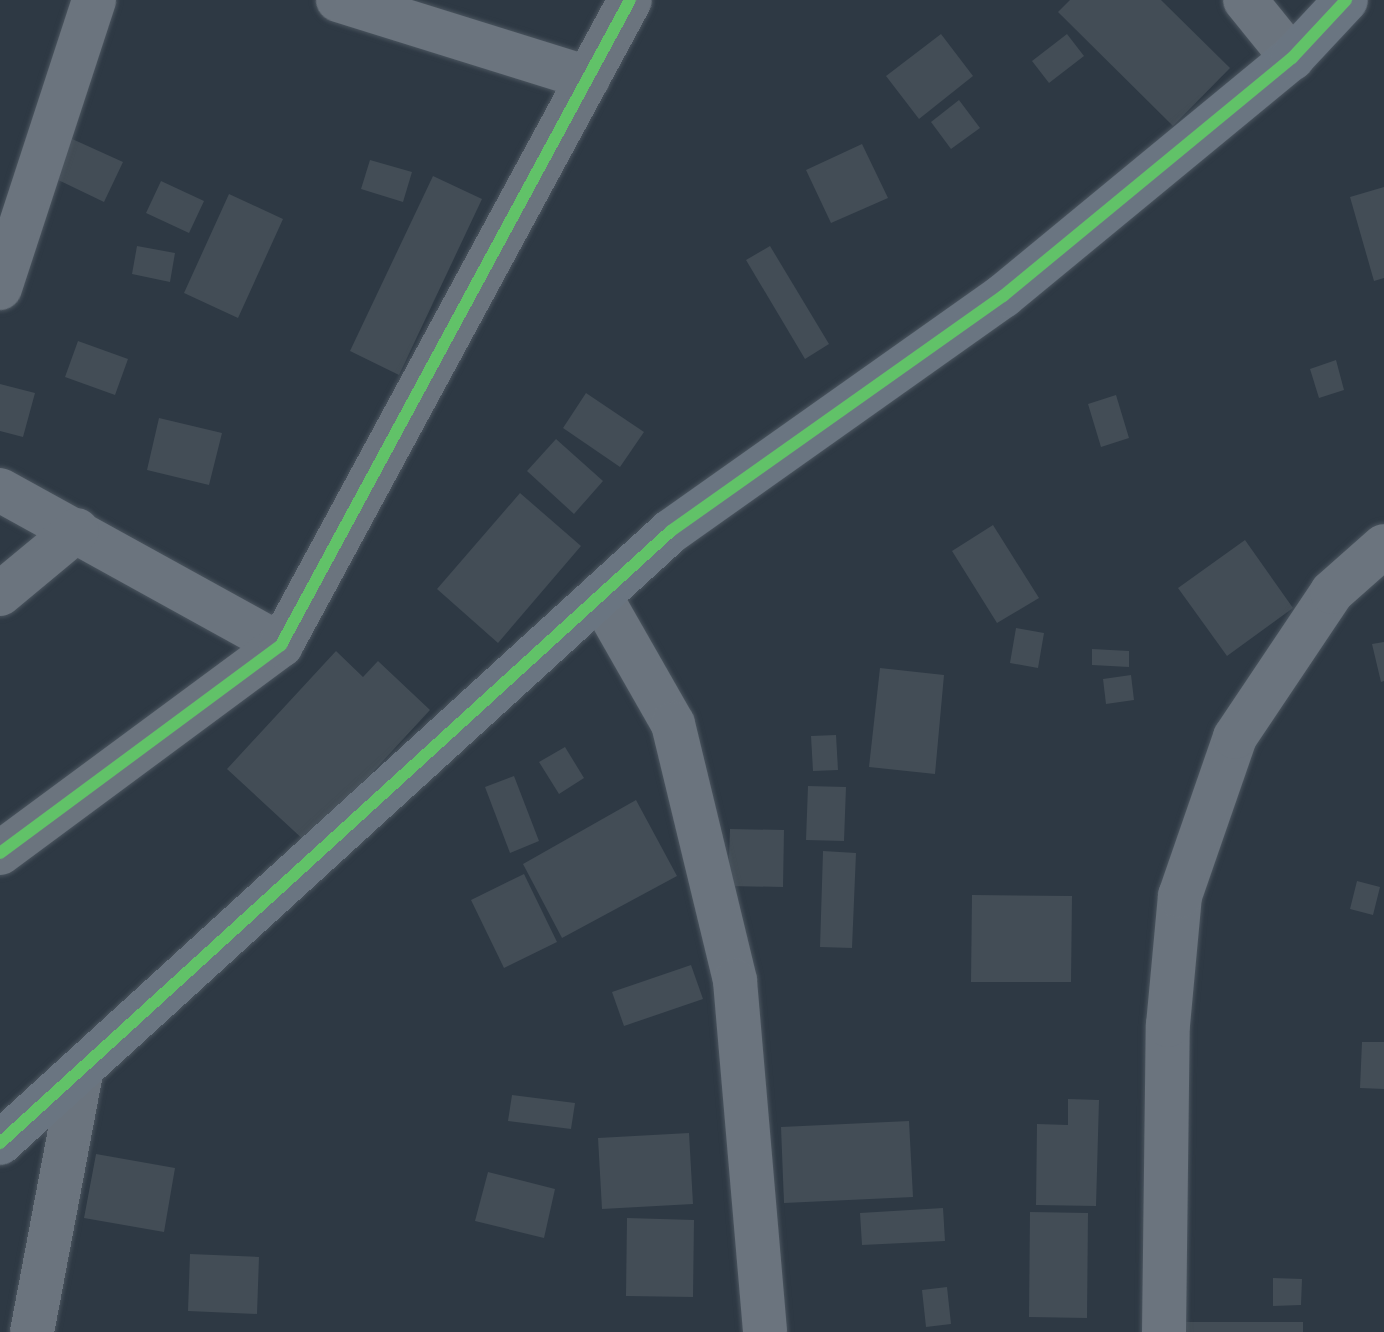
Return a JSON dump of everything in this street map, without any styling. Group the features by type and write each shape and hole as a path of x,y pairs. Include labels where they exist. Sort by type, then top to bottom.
{"street":[{"path":"0,288 94,0"},
{"path":"338,0 588,78"},
{"path":"0,853 281,645 630,0"},
{"path":"1245,0 1292,58"},
{"path":"0,1143 671,531 1003,296 1292,58 1346,0"},
{"path":"0,490 281,645"},
{"path":"0,594 77,530"},
{"path":"1164,1332 1168,1025 1180,896 1235,737 1332,592 1384,546"},
{"path":"600,596 673,724 735,981 765,1332"},
{"path":"32,1332 81,1072"}],"building":[{"path":"1070,0 1161,0 1230,68 1173,126 1058,12"},
{"path":"941,34 973,76 919,119 886,76"},
{"path":"1067,34 1084,56 1049,83 1032,61"},
{"path":"959,100 980,128 951,149 931,122"},
{"path":"70,138 123,162 104,202 52,177"},
{"path":"862,144 888,198 831,223 806,170"},
{"path":"370,160 412,172 403,202 361,189"},
{"path":"433,176 482,199 399,375 350,351"},
{"path":"161,181 204,201 189,233 146,213"},
{"path":"1384,187 1384,278 1374,281 1350,197"},
{"path":"229,194 283,219 238,318 184,293"},
{"path":"137,246 175,253 170,282 132,274"},
{"path":"770,246 829,344 805,359 746,260"},
{"path":"78,341 128,359 115,395 65,377"},
{"path":"1336,360 1344,390 1319,398 1310,369"},
{"path":"0,384 35,393 23,437 0,431"},
{"path":"586,393 644,432 620,467 563,428"},
{"path":"1116,395 1129,438 1101,447 1088,404"},
{"path":"159,418 222,433 209,485 147,470"},
{"path":"556,439 603,481 574,514 527,471"},
{"path":"520,493 581,546 498,643 437,589"},
{"path":"993,525 1039,598 997,623 952,551"},
{"path":"1245,540 1293,608 1227,656 1178,588"},
{"path":"1016,628 1044,633 1038,668 1010,663"},
{"path":"1384,642 1384,681 1381,682 1372,644"},
{"path":"1092,649 1129,651 1129,667 1092,665"},
{"path":"336,651 363,677 378,661 430,710 307,843 227,769"},
{"path":"880,668 944,675 935,774 869,767"},
{"path":"1131,675 1134,700 1106,704 1103,679"},
{"path":"836,735 838,770 813,771 811,736"},
{"path":"565,747 584,778 559,794 539,762"},
{"path":"514,776 539,841 510,853 485,787"},
{"path":"808,786 846,787 844,841 806,840"},
{"path":"636,800 677,876 562,938 523,864"},
{"path":"730,829 784,830 783,887 728,886"},
{"path":"823,851 856,853 852,948 820,947"},
{"path":"524,874 557,942 504,968 471,900"},
{"path":"1357,881 1380,887 1373,915 1350,909"},
{"path":"972,895 1072,896 1071,982 971,982"},
{"path":"691,965 703,999 624,1026 612,992"},
{"path":"1362,1042 1384,1042 1384,1089 1360,1088"},
{"path":"512,1095 575,1103 571,1129 508,1121"},
{"path":"1068,1099 1099,1100 1096,1206 1036,1205 1037,1124 1068,1125"},
{"path":"909,1121 913,1197 784,1203 781,1127"},
{"path":"689,1133 693,1204 602,1209 598,1138"},
{"path":"96,1154 175,1168 164,1232 84,1218"},
{"path":"488,1172 555,1189 544,1238 475,1221"},
{"path":"943,1208 945,1241 862,1245 860,1213"},
{"path":"1030,1212 1088,1213 1087,1318 1029,1317"},
{"path":"627,1218 694,1220 693,1297 626,1296"},
{"path":"190,1254 259,1257 257,1314 188,1311"},
{"path":"1273,1278 1302,1279 1301,1305 1273,1306"},
{"path":"947,1287 951,1324 926,1327 922,1290"},
{"path":"1175,1322 1303,1322 1303,1332 1174,1332"}],"cycle path":[{"path":"0,853 281,645 630,0"},
{"path":"0,1143 671,531 1003,296 1292,58 1346,0"}]}
